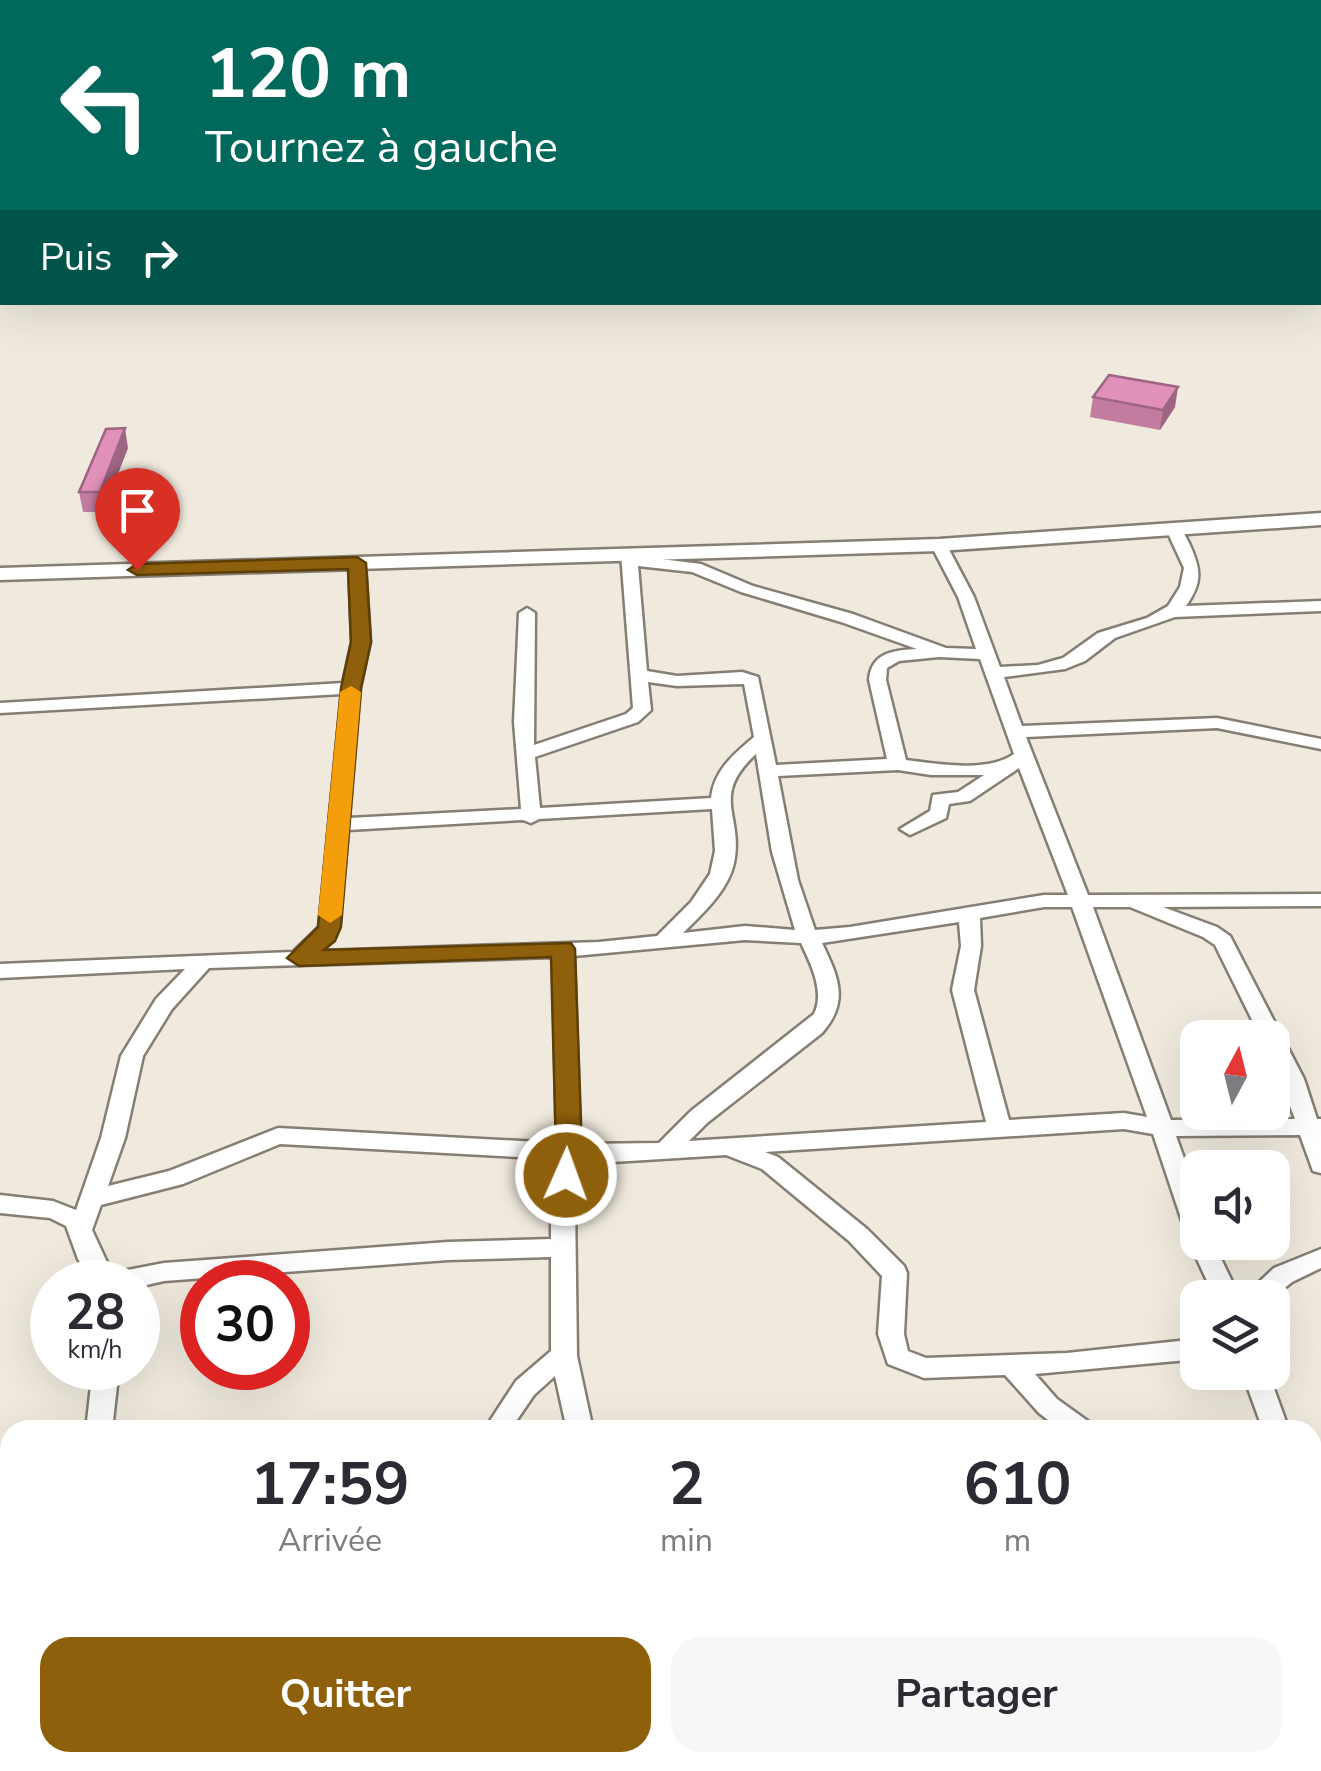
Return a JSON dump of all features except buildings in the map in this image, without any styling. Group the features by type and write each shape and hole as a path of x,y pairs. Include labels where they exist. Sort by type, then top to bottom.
{"street":[{"path":"0,574 630,557 939,544 1321,519"},
{"path":"630,557 695,567 735,585 847,618 944,653 991,663 1060,666 1081,656 1105,635 1152,624 1173,612 1184,597 1192,568 1174,529"},
{"path":"939,544 991,663 1082,900 1180,1181"},
{"path":"526,754 640,715 630,557"},
{"path":"299,958 326,935 329,927 351,688 361,642 357,563"},
{"path":"1173,612 1321,606"},
{"path":"527,613 523,722 531,817"},
{"path":"898,764 888,739 879,668 895,656 944,653"},
{"path":"640,675 677,681 742,676 752,681 796,910 810,937 829,1002 825,1015 790,1048 700,1117 665,1151"},
{"path":"0,708 274,696 351,688"},
{"path":"1017,732 1198,722 1246,726 1298,743 1321,744"},
{"path":"662,944 716,882 723,866 720,787 729,770 763,738"},
{"path":"910,829 939,814 940,799 963,797 1024,756"},
{"path":"769,771 898,764 931,769 1002,768"},
{"path":"336,826 720,803"},
{"path":"1123,899 1210,932 1223,941 1314,1127 1321,1165"},
{"path":"0,972 662,944 733,934 810,937 850,934 1044,901 1321,900"},
{"path":"733,934 796,910"},
{"path":"969,913 971,946 963,990 1000,1130"},
{"path":"563,949 569,1151 563,1200 564,1356 578,1420"},
{"path":"81,1228 113,1138 132,1056 164,1004 203,962"},
{"path":"92,1199 176,1178 278,1136 613,1154 1124,1122 1162,1128 1314,1127"},
{"path":"729,1148 770,1163 858,1235 896,1272 891,1334 902,1361 924,1368 1012,1365 1180,1351"},
{"path":"0,1204 68,1214 81,1228 90,1260"},
{"path":"160,1273 448,1251 563,1248"},
{"path":"1277,1280 1321,1258"},
{"path":"502,1420 534,1376 564,1356"},
{"path":"1012,1365 1048,1406 1067,1420"},
{"path":"100,1420 104,1390"},
{"path":"1262,1390 1272,1420"}],"slow traffic":[{"path":"330,915 351,692"}],"route":[{"path":"137,570 357,563 361,642 351,688 329,927 326,935 299,958 563,949 569,1151 566,1175"}]}
